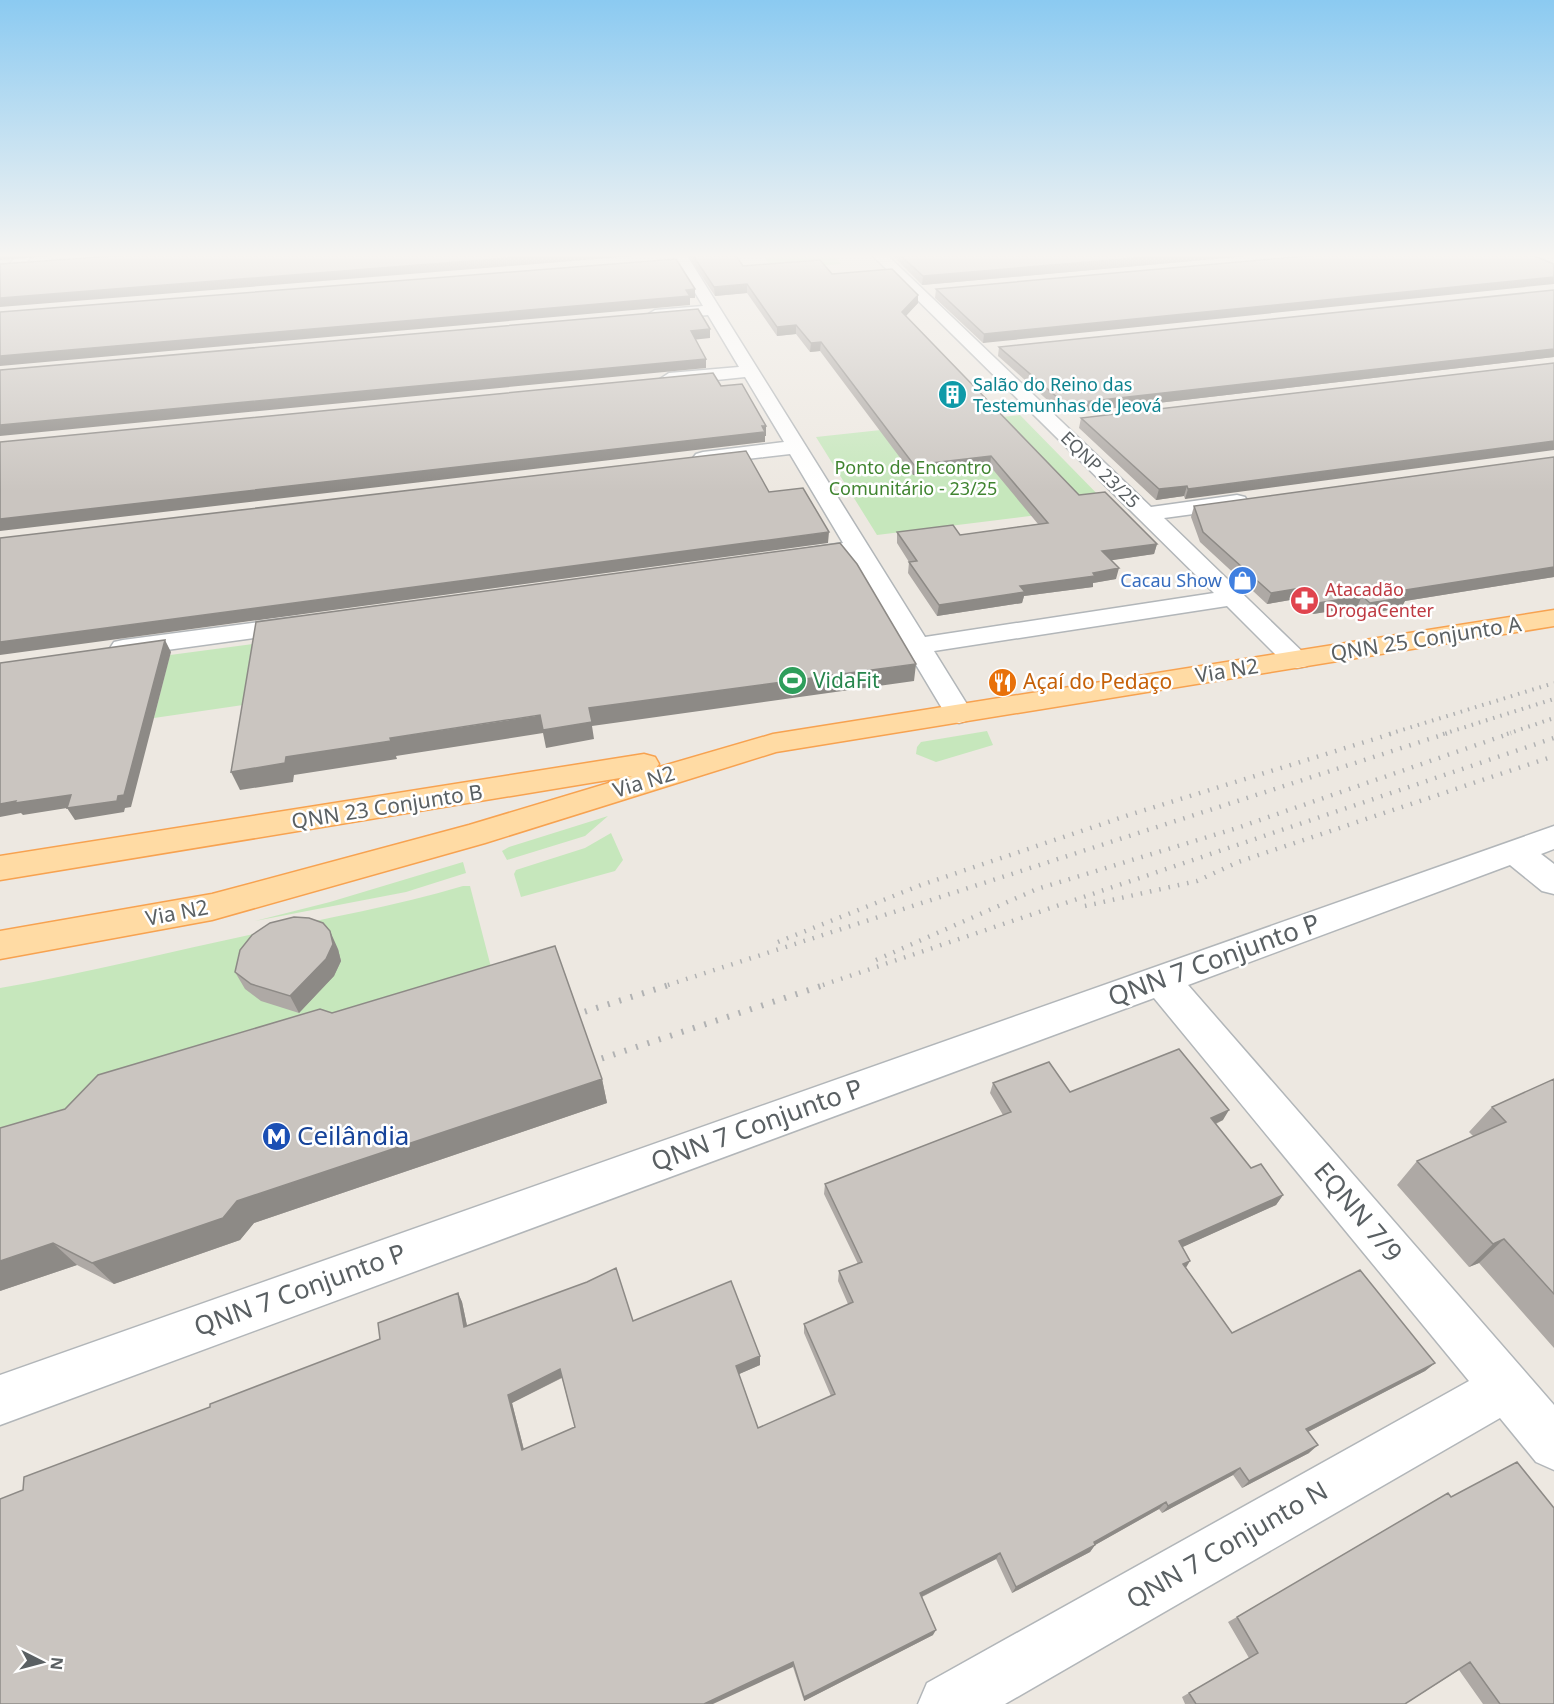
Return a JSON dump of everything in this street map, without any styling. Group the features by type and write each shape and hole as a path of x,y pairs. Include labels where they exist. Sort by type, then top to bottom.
{"main road":[{"name":"QNN 25 Conjunto A","path":"1297,660 1554,618"},
{"name":"Via N2","path":"0,945 212,907 474,835 773,742 1297,660"},
{"name":"QNN 23 Conjunto B","path":"0,868 773,742"}],"street":[{"path":"727,334 959,714"},
{"name":"EQNP 23/25","path":"962,334 1297,660"},
{"path":"980,350 1003,348"},
{"path":"655,380 750,371"},
{"path":"1052,423 1075,420"},
{"path":"678,460 796,447"},
{"path":"1146,514 1262,498"},
{"path":"776,560 858,548"},
{"path":"918,646 1231,598"},
{"path":"94,652 317,622"},
{"name":"QNN 7 Conjunto P","path":"0,1400 1554,837"},
{"path":"1514,851 1554,882"},
{"name":"EQNN 7/9","path":"1161,980 1554,1444"},
{"name":"QNN 7 Conjunto N","path":"948,1704 1506,1387"}],"green space":[{"name":"Ponto de Encontro Comunitário - 23/25","path":"1020,415 1109,506 877,535 816,437"},
{"path":"253,644 243,705 154,718 170,655"},
{"path":"987,731 993,745 936,762 916,754 921,742"},
{"path":"608,816 585,836 507,860 502,851 509,847"},
{"path":"611,833 623,860 615,871 521,897 514,874 516,870 585,848"},
{"path":"463,862 466,873 406,892 255,921 330,902"},
{"path":"470,886 492,971 0,1164 0,988 65,976 412,900"}],"building":[{"path":"0,334 259,334 0,356"},
{"path":"417,334 692,334 706,359 0,425 0,370"},
{"path":"803,334 923,334 1079,495 1105,492 1157,544 1102,551 1119,568 1093,573 1095,576 1020,586 1025,592 939,605 909,562 917,561 897,532 953,525 960,535 1048,523 991,456 914,465 821,342 811,343"},
{"path":"1130,334 1554,334 1554,349 1065,404 999,347"},
{"path":"1554,363 1554,441 1188,489 1187,486 1159,489 1081,418"},
{"path":"713,373 721,386 742,384 766,426 762,426 765,432 0,519 0,442"},
{"path":"746,451 769,492 803,488 829,532 0,642 0,538"},
{"path":"1554,457 1554,567 1399,591 1407,597 1370,603 1362,596 1318,603 1301,588 1271,593 1203,532 1194,506"},
{"path":"840,543 857,564 916,664 589,708 592,722 543,730 540,715 390,738 391,741 286,757 285,763 231,772 256,622"},
{"path":"165,640 124,795 118,796 117,801 67,808 71,795 0,804 0,663"},
{"path":"294,917 309,918 323,923 330,931 333,944 326,959 290,996 251,984 235,972 240,950 252,935 270,923"},
{"path":"555,946 602,1079 237,1201 223,1218 92,1263 53,1243 0,1261 0,1128 65,1109 98,1075 320,1009 332,1013"},
{"path":"1179,1049 1229,1110 1211,1118 1251,1168 1261,1164 1283,1195 1179,1241 1190,1261 1183,1264 1232,1333 1360,1270 1435,1363 1306,1429 1318,1445 1249,1481 1240,1468 1168,1506 1166,1502 1094,1542 1095,1545 1016,1587 1000,1553 920,1593 936,1630 804,1697 793,1662 704,1704 0,1704 0,1499 23,1490 24,1477 210,1407 210,1404 380,1339 378,1323 458,1293 464,1327 587,1282 616,1268 633,1321 731,1281 760,1356 736,1366 758,1428 835,1394 804,1324 853,1302 839,1271 862,1262 825,1184 1011,1112 993,1083 1049,1062 1070,1092","holes":["560,1369 575,1427 522,1450 508,1395"]},
{"path":"1554,1079 1554,1294 1504,1239 1493,1244 1417,1161 1506,1122 1492,1107"},
{"path":"1517,1462 1554,1508 1554,1704 1500,1704 1470,1662 1405,1704 1196,1704 1189,1693 1258,1653 1237,1617 1448,1493 1451,1497"}],"railway":[{"path":"1389,734 1554,683"},
{"path":"1443,734 1554,699"},
{"path":"1507,734 1554,718"},
{"path":"778,942 921,885 1132,814 1394,733"},
{"path":"668,985 1448,733"},
{"path":"876,960 1037,889 1237,828 1511,733"},
{"path":"823,985 1554,738"},
{"path":"1085,906 1197,881 1238,862 1554,756"},
{"path":"562,1019 672,984"},
{"path":"579,1066 827,984"}],"place":[{"name":"Salão do Reino das Testemunhas de Jeová","path":"952,395"},
{"name":"Cacau Show","path":"1243,581"},
{"name":"Atacadão DrogaCenter","path":"1304,600"},
{"name":"VidaFit","path":"792,681"},
{"name":"Açaí do Pedaço","path":"1002,682"},
{"name":"Ceilândia","path":"276,1136"}]}
